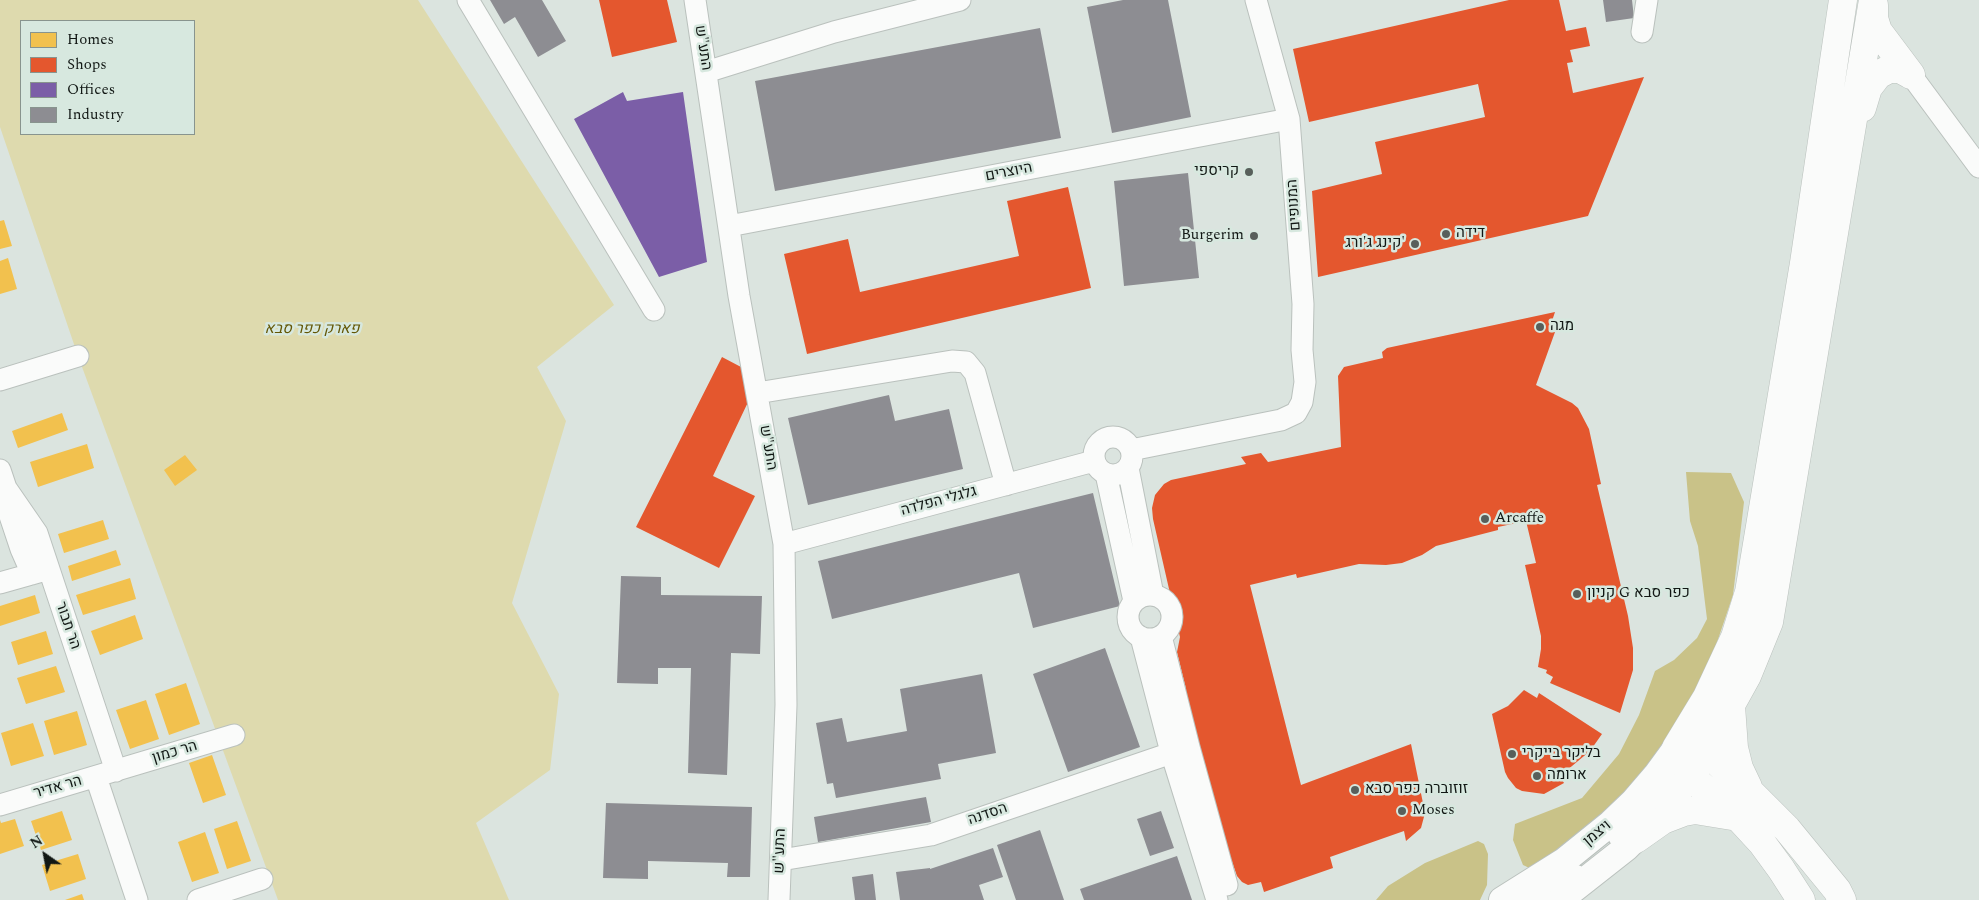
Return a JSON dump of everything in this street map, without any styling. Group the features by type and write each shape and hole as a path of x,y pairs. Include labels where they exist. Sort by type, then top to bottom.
{"highway":[{"path":"1676,748 1707,697 1735,636 1749,592 1804,263 1843,0"},
{"path":"1692,777 1746,676 1769,622 1873,0"},
{"path":"1873,0 1874,18 1878,31 1911,75"},
{"path":"1846,154 1868,88 1878,75 1889,69 1900,69 1911,75"},
{"path":"1731,706 1732,738 1736,757 1743,779 1751,793"},
{"path":"1676,748 1706,752 1751,793 1787,829 1842,900"},
{"path":"1676,748 1692,777 1738,818 1771,856 1801,900"},
{"path":"1636,839 1663,820 1684,812 1702,811 1738,818"}],"main road":[{"name":"ויצמן","path":"1502,900 1564,861 1611,823 1633,802 1676,748"},
{"name":"ויצמן","path":"1560,900 1609,863 1636,839 1692,777"}],"street":[{"path":"468,0 654,310"},
{"name":"התע\"ש","path":"695,0 739,296 784,544 786,706 780,900"},
{"path":"706,72 834,32 960,0"},
{"name":"המנופים","path":"1129,459 1281,420 1296,413 1302,402 1305,382 1302,350 1303,304 1289,118 1256,0"},
{"path":"1642,32 1647,0"},
{"path":"1911,75 1979,167"},
{"name":"היוצרים","path":"729,226 1289,118"},
{"path":"0,380 78,356"},
{"path":"757,393 952,361 966,362 975,373 1006,485"},
{"path":"1110,438 1123,440 1129,459 1144,598 1095,448 1099,443 1110,438"},
{"path":"1100,468 1118,475 1129,459"},
{"name":"גלגלי הפלדה","path":"784,544 1006,485 1100,468"},
{"name":"הר תבור","path":"3,479 37,533 40,571 106,774 137,900"},
{"path":"0,583 40,571"},
{"path":"1144,598 1166,601 1172,614 1170,627 1151,637 1130,628 1128,621 1130,607 1144,598"},
{"path":"1151,637 1217,900"},
{"name":"הר כמון","path":"106,774 234,735"},
{"path":"1536,900 1574,876 1605,851 1631,826 1649,805 1662,784 1676,748"},
{"path":"1180,750 1231,900"},
{"name":"הסדנה","path":"781,860 931,835 1180,750"},
{"name":"הר אדיר","path":"0,805 106,774"},
{"path":"198,900 262,878"}],"green space":[{"name":"פארק כפר סבא","path":"0,0 418,0 614,305 537,367 566,421 512,603 559,694 550,770 476,823 509,900 278,900 78,356 0,127"}],"shaded area":[{"path":"1686,472 1731,473 1744,502 1733,595 1706,675 1674,733 1632,790 1538,872 1523,865 1513,840 1515,824 1582,798 1619,754 1639,715 1655,671 1674,660 1697,638 1707,619 1698,546 1690,521"},
{"path":"1478,841 1484,844 1488,854 1487,885 1480,900 1376,900 1388,886 1425,863"}],"building: Homes":[{"path":"4,220 12,246 0,249 0,221"},
{"path":"8,258 17,289 0,294 0,261"},
{"path":"62,413 68,430 18,448 12,431"},
{"path":"87,444 94,468 38,487 30,462"},
{"path":"185,455 197,470 175,486 164,470"},
{"path":"103,520 109,539 64,553 58,534"},
{"path":"116,550 121,565 72,581 68,566"},
{"path":"130,578 136,599 83,615 76,595"},
{"path":"35,595 40,613 0,626 0,606"},
{"path":"135,615 143,639 100,655 91,631"},
{"path":"46,631 53,654 18,665 11,642"},
{"path":"56,666 65,692 26,704 17,678"},
{"path":"186,683 200,724 169,735 155,694"},
{"path":"146,700 159,739 130,749 116,710"},
{"path":"77,711 87,745 54,755 44,721"},
{"path":"33,723 44,756 11,766 1,733"},
{"path":"212,755 226,795 203,803 189,763"},
{"path":"62,811 72,840 41,850 31,821"},
{"path":"15,819 24,846 0,854 0,820 1,823"},
{"path":"237,821 251,861 227,869 214,829"},
{"path":"205,832 219,873 192,882 178,842"},
{"path":"78,854 86,879 50,891 42,865"},
{"path":"82,894 84,900 65,900"}],"building: Shops":[{"path":"599,0 667,0 677,42 612,57"},
{"path":"1509,0 1559,0 1566,31 1586,27 1590,46 1570,50 1573,62 1567,63 1573,93 1644,77 1588,216 1318,277 1312,191 1382,174 1375,142 1485,117 1478,84 1309,122 1293,49"},
{"path":"1068,187 1091,288 807,354 784,254 848,239 860,292 1019,256 1007,201"},
{"name":"קניון G כפר סבא","path":"1555,312 1549,330 1555,332 1536,385 1572,403 1578,408 1589,429 1601,484 1597,485 1628,616 1633,648 1633,670 1620,713 1550,683 1553,677 1546,673 1547,670 1538,667 1541,636 1525,565 1536,563 1526,521 1498,527 1498,530 1436,546 1422,555 1402,563 1386,565 1359,564 1297,578 1296,574 1250,585 1301,785 1411,744 1425,813 1421,828 1406,841 1404,831 1330,857 1333,868 1264,892 1261,882 1248,885 1242,882 1237,876 1229,853 1225,854 1183,690 1186,689 1177,652 1180,637 1153,519 1152,508 1155,495 1164,484 1171,480 1246,464 1241,457 1261,453 1268,462 1341,447 1338,376 1344,367 1383,358 1382,352 1387,348"},
{"path":"722,357 741,367 749,400 713,476 755,496 719,568 636,527"},
{"path":"1524,690 1537,698 1539,693 1602,734 1590,751 1560,776 1564,783 1544,794 1522,791 1516,788 1508,778 1492,714 1508,706"}],"building: Offices":[{"path":"623,92 627,101 683,92 707,262 659,277 574,119"}],"building: Industry":[{"path":"490,0 542,0 566,41 538,57 515,17 504,24"},
{"path":"1123,0 1168,0 1191,117 1112,133 1087,7"},
{"path":"1603,0 1632,0 1634,18 1606,22"},
{"path":"1040,28 1061,138 775,191 755,81"},
{"path":"1188,173 1199,278 1124,286 1114,181"},
{"path":"889,395 895,421 949,409 963,469 808,505 788,418"},
{"path":"1093,493 1120,606 1033,628 1019,573 832,619 818,561"},
{"path":"621,576 661,577 661,595 762,596 760,654 731,653 727,775 688,773 691,668 658,668 658,684 617,683"},
{"path":"1105,648 1140,747 1068,772 1033,674"},
{"path":"982,674 996,753 938,764 941,779 836,798 833,783 827,784 816,723 842,718 847,742 907,731 900,689"},
{"path":"926,797 931,822 818,842 814,817"},
{"path":"606,803 752,807 750,877 727,877 728,863 648,861 648,879 603,878"},
{"path":"1161,811 1174,848 1150,856 1137,819"},
{"path":"1040,830 1064,900 1016,900 997,845"},
{"path":"993,848 1003,877 979,885 984,900 900,900 896,872 930,869"},
{"path":"1177,856 1192,900 1084,900 1080,889"},
{"path":"873,874 876,900 855,900 852,877"}],"place":[{"name":"קריספי","path":"1249,172"},
{"name":"דידה","path":"1446,234"},
{"name":"Burgerim","path":"1254,236"},
{"name":"קינג ג'ורג'","path":"1415,244"},
{"name":"מגה","path":"1540,327"},
{"name":"Arcaffe","path":"1485,519"},
{"name":"קניון G כפר סבא","path":"1577,594"},
{"name":"בליקר בייקרי","path":"1512,754"},
{"name":"ארומה","path":"1537,776"},
{"name":"זוזוברה כפר סבא","path":"1355,790"},
{"name":"Moses","path":"1402,811"}]}
